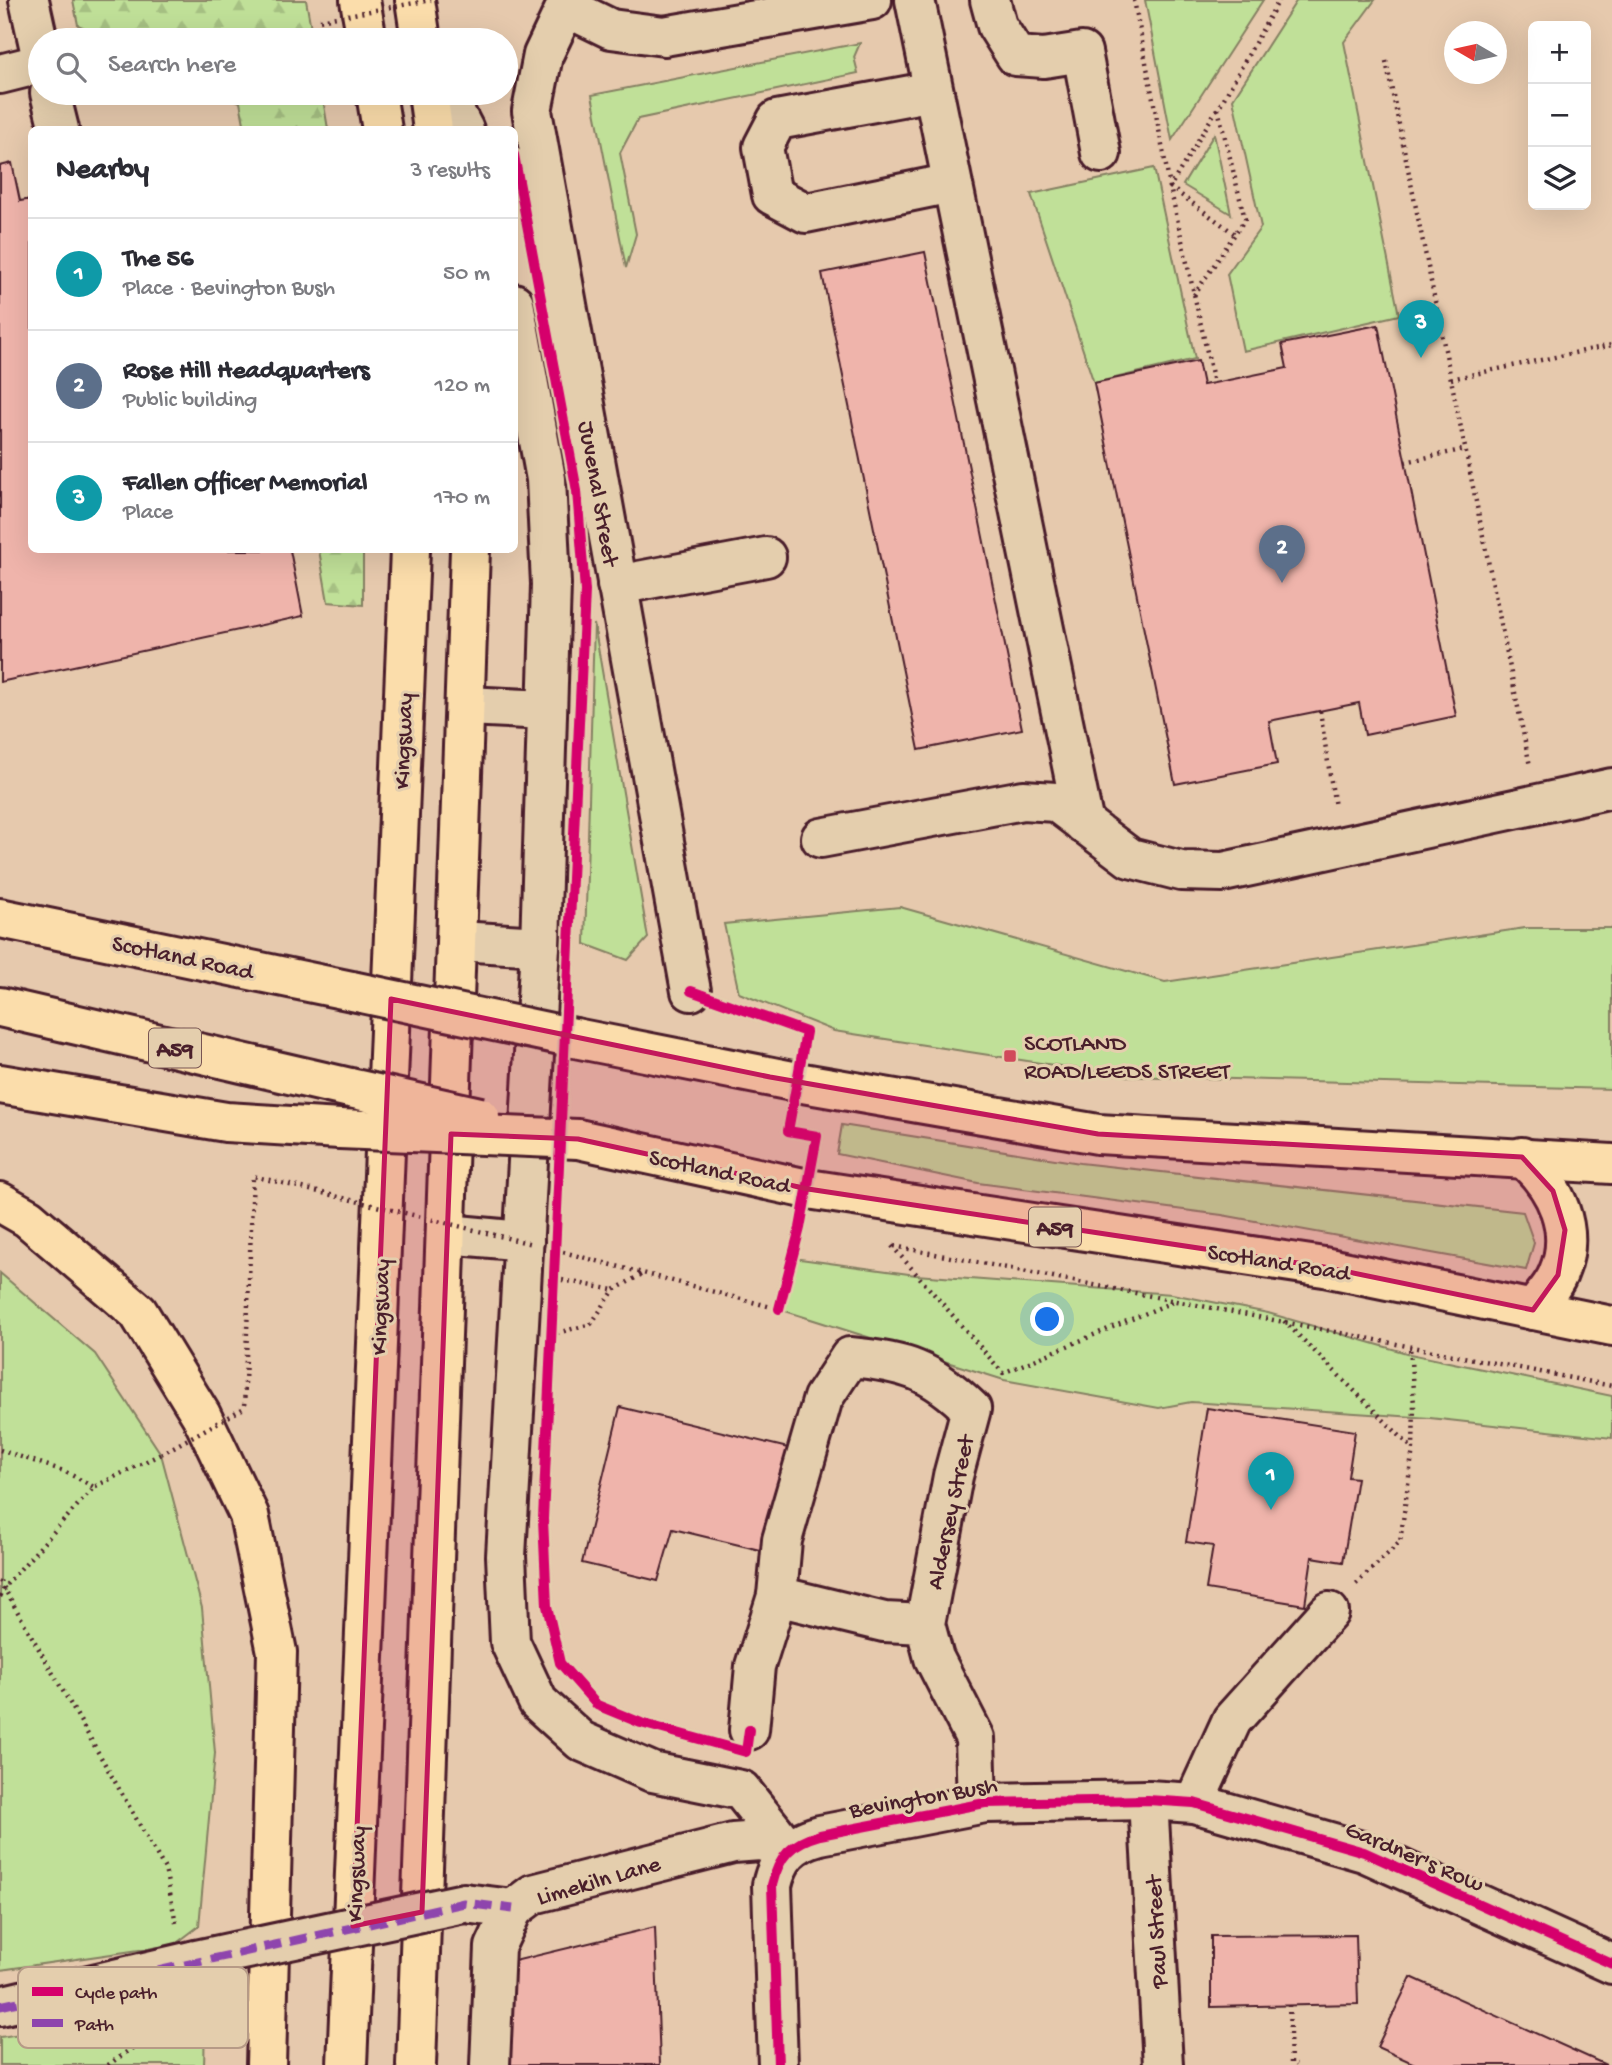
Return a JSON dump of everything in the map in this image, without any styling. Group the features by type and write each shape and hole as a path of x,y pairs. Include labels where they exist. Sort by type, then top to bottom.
{"highway":[{"path":"360,0 365,28"},
{"path":"415,0 419,28"},
{"path":"378,105 381,126"},
{"path":"430,105 432,126"},
{"name":"Kingsway","path":"347,2065 410,553"},
{"path":"416,2065 467,706 470,553"},
{"name":"Scotland Road","path":"0,915 41,926 783,1080 1098,1133 1612,1164"},
{"name":"Scotland Road","path":"0,1007 350,1088 808,1189 1324,1267 1612,1326"},
{"path":"0,1084 226,1122 578,1139"},
{"path":"1522,1157 1539,1172 1553,1191 1565,1230 1558,1275 1533,1310"},
{"path":"0,1202 27,1218 138,1312 201,1416 249,1515 277,1652 266,2065"}],"street":[{"path":"567,3 611,29 664,36 872,0"},
{"path":"915,0 1084,824"},
{"name":"Juvenal Street","path":"567,3 542,55 532,111 691,991"},
{"path":"993,13 1016,56 1044,58 1082,52 1101,153"},
{"path":"0,74 28,46"},
{"path":"933,91 777,120 763,147 772,195 806,213 953,183"},
{"path":"54,105 58,126"},
{"path":"451,105 462,126"},
{"path":"518,325 546,479 551,584 540,946 548,1258 506,1556 510,1642 538,1702 581,1741 652,1772 741,1790 788,1849 777,1865 772,1885 778,2065"},
{"path":"617,585 766,557"},
{"path":"467,706 547,710"},
{"path":"821,838 1023,800 1056,802 1130,858 1181,871 1223,872 1612,788"},
{"path":"458,941 540,946"},
{"path":"447,1234 548,1258"},
{"name":"Aldersey Street","path":"777,1596 782,1541 823,1398 850,1357 885,1360 913,1368 946,1384 971,1409 953,1476 925,1625"},
{"path":"749,1730 755,1666 777,1596 884,1622 925,1625 934,1658 975,1738 977,1804"},
{"path":"1194,1803 1232,1720 1329,1612"},
{"name":"Bevington Bush","path":"788,1849 802,1840 820,1835 977,1804 1148,1800 1194,1803"},
{"name":"Paul Street","path":"1148,1800 1163,2065"},
{"name":"Gardner's Row","path":"1194,1803 1364,1852 1612,1964"},
{"name":"Limekiln Lane","path":"164,1967 464,1903 513,1909 533,1894 733,1843 760,1841 788,1849"},
{"path":"490,2065 495,1948 513,1909"},
{"name":"Limekiln Lane","path":"0,2006 18,2002"}],"path":[{"path":"320,20 431,0"},
{"path":"1134,0 1170,187 1214,383"},
{"path":"1170,187 1279,0"},
{"path":"1386,61 1538,804"},
{"path":"1194,295 1245,219 1217,108"},
{"path":"1170,187 1236,234"},
{"path":"1451,379 1612,345"},
{"path":"1405,462 1466,449"},
{"path":"1320,711 1342,846"},
{"path":"0,1597 5,1586 94,1488 244,1408 253,1176 548,1258 644,1273 779,1309 782,1296"},
{"path":"879,1243 1612,1385"},
{"path":"892,1246 1003,1373 1176,1301"},
{"path":"548,1258 614,1290"},
{"path":"551,1348 552,1329 591,1324 614,1290 644,1273"},
{"path":"1284,1321 1413,1448"},
{"path":"1329,1612 1400,1542 1413,1448 1414,1405 1410,1346"},
{"path":"0,1450 64,1471 94,1488"},
{"path":"0,1581 165,1869 190,1967"},
{"path":"1289,2005 1291,2063 1296,2065"},
{"path":"108,2065 133,2048"}],"highlighted area":[{"path":"391,999 770,1077 1098,1134 1522,1157 1553,1191 1565,1230 1558,1275 1533,1310 1324,1267 808,1189 578,1139 451,1134 422,1912 353,1926"}],"green space":[{"path":"73,0 306,0 311,28 84,28 78,25"},
{"path":"1145,0 1263,0 1172,140"},
{"path":"1297,0 1375,0 1344,42 1399,315 1243,351 1227,274 1261,227 1233,99"},
{"path":"860,43 854,57 858,73 638,119 620,153 636,234 626,268 592,95"},
{"path":"241,105 324,105 328,126 244,126"},
{"path":"1214,134 1231,214 1183,185"},
{"path":"1154,168 1195,359 1094,383 1031,194"},
{"path":"320,553 363,553 363,605 328,602"},
{"path":"594,624 648,938 628,960 585,944"},
{"path":"900,907 1165,982 1525,928 1612,928 1612,1089 1125,1076 834,1031 739,993 724,924"},
{"path":"842,1125 1080,1163 1523,1212 1534,1243 1526,1270 1222,1215 978,1183 837,1154"},
{"path":"793,1258 916,1275 1172,1294 1268,1313 1410,1354 1612,1396 1612,1438 1430,1418 1191,1402 1159,1408 1004,1380 779,1309"},
{"path":"0,1273 95,1354 161,1454 202,1608 215,1753 199,1926 174,1945 0,1970"},
{"path":"18,2034 18,2048 204,2048 204,2065 0,2065 0,2037"}],"building":[{"path":"12,163 20,201 28,200 28,553 291,553 303,616 0,682 0,166"},
{"path":"925,252 1022,729 919,750 822,273"},
{"path":"1378,325 1456,716 1365,735 1359,703 1269,721 1277,764 1175,784 1094,383 1198,361 1203,385 1214,383 1287,368 1282,344"},
{"path":"620,1407 788,1448 764,1551 673,1529 658,1581 582,1563"},
{"path":"1207,1408 1355,1431 1348,1477 1357,1478 1343,1562 1312,1557 1305,1605 1206,1589 1213,1546 1186,1542"},
{"path":"655,1927 660,2065 496,2065 498,1965"},
{"path":"1356,1935 1358,2004 1211,2007 1211,1936"},
{"path":"1411,1977 1606,2065 1417,2065 1377,2047"}],"marked path":[{"path":"176,1967 464,1903 513,1909"},
{"path":"0,2006 18,2002"}],"cycle path":[{"path":"518,176 577,491 585,591 543,1519 547,1606 560,1663 597,1705 641,1723 746,1752 749,1730"},
{"path":"691,991 806,1032 788,1131 817,1136 800,1228 779,1309"},
{"path":"778,2065 772,1885 778,1866 788,1852 801,1842 820,1835 985,1803 1148,1800 1194,1803 1364,1852 1612,1964"}],"place":[{"name":"Fallen Officer Memorial","path":"1421,358"},
{"name":"Rose Hill Headquarters","path":"1282,583"},
{"name":"SCOTLAND ROAD/LEEDS STREET","path":"1010,1056"},
{"name":"The 56","path":"1271,1510"}]}
